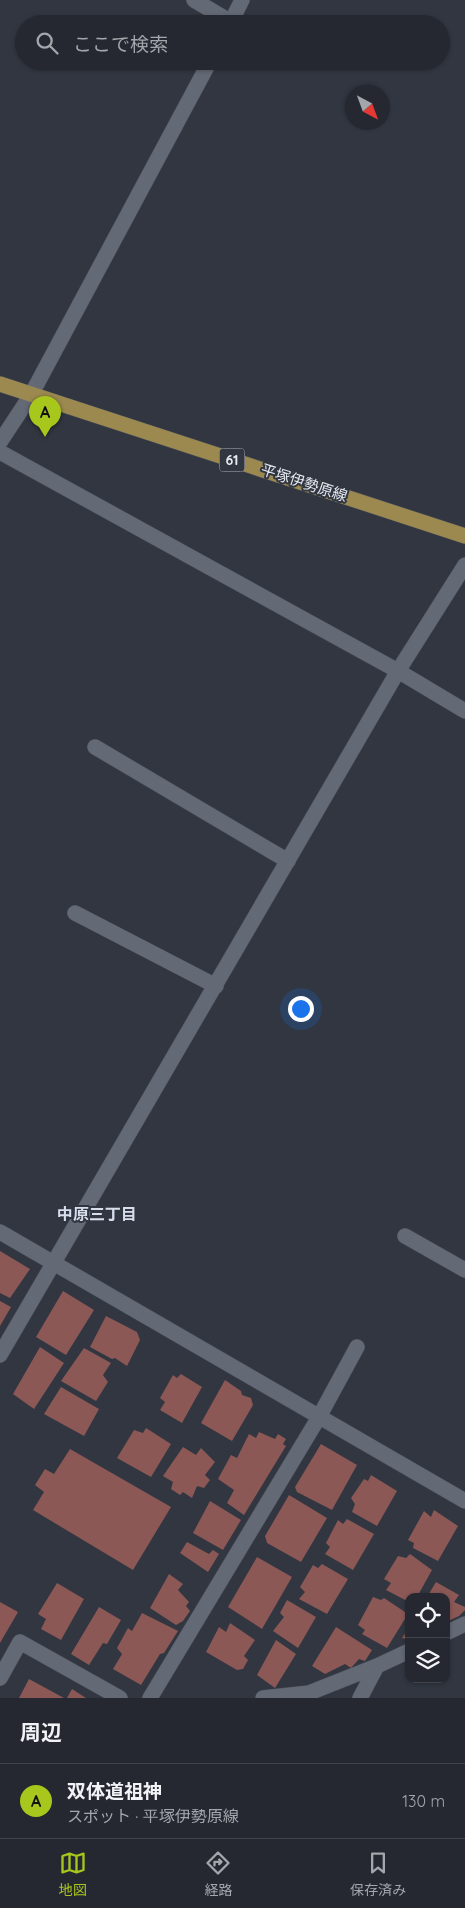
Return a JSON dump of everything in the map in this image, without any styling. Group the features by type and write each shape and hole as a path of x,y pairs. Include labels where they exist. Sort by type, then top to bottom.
{"main road":[{"name":"平塚伊勢原線","path":"0,384 465,536"}],"street":[{"path":"194,0 218,15"},
{"path":"235,15 242,0"},
{"path":"0,442 31,395 205,70"},
{"path":"0,452 398,671 465,711"},
{"path":"0,1355 398,671 465,565"},
{"path":"94,747 288,861"},
{"path":"76,913 216,986"},
{"path":"0,1232 319,1417 462,1494"},
{"path":"405,1236 465,1270"},
{"path":"150,1698 319,1417 357,1347"},
{"path":"450,1631 465,1624"},
{"path":"0,1678 20,1642 120,1698"},
{"path":"263,1698 309,1693 405,1653"},
{"path":"360,1698 377,1666"}],"building":[{"path":"0,1251 30,1269 10,1298 0,1293"},
{"path":"63,1291 94,1310 66,1355 36,1337"},
{"path":"0,1301 11,1307 0,1326"},
{"path":"106,1316 137,1332 140,1340 127,1366 115,1358 112,1359 90,1347"},
{"path":"40,1347 64,1363 34,1409 13,1394"},
{"path":"84,1348 111,1363 103,1375 108,1382 96,1401 61,1381"},
{"path":"181,1374 202,1387 182,1423 160,1410 165,1402 160,1398 173,1375 177,1378"},
{"path":"225,1380 241,1391 242,1395 251,1398 253,1405 232,1441 201,1423"},
{"path":"61,1387 99,1409 84,1436 44,1414"},
{"path":"146,1428 171,1444 151,1477 117,1458 134,1430 143,1433"},
{"path":"259,1432 275,1439 278,1434 286,1439 283,1444 286,1446 244,1515 227,1503 234,1490 218,1479 231,1455 237,1458 249,1434 256,1438"},
{"path":"321,1444 357,1465 332,1510 297,1492 295,1487"},
{"path":"183,1447 196,1455 201,1448 215,1462 205,1475 210,1480 204,1488 197,1486 192,1498 183,1492 180,1495 171,1489 173,1482 163,1476"},
{"path":"70,1449 171,1507 133,1570 33,1510 44,1492 35,1485 45,1469 54,1474"},
{"path":"371,1475 397,1491 377,1526 352,1512 355,1504 351,1498 364,1479 368,1481"},
{"path":"289,1495 327,1518 301,1562 267,1543 265,1536"},
{"path":"210,1501 241,1520 223,1550 193,1533"},
{"path":"434,1510 458,1526 438,1561 413,1548 414,1543 408,1540 424,1511 431,1517"},
{"path":"347,1519 374,1534 353,1570 325,1554 330,1547 326,1543 338,1520 343,1524"},
{"path":"187,1542 209,1554 213,1550 219,1554 208,1572 180,1553"},
{"path":"410,1554 432,1570 419,1593 405,1593 405,1600 386,1590 391,1583 384,1579 398,1556 406,1558"},
{"path":"257,1557 292,1577 262,1629 228,1607"},
{"path":"322,1564 348,1579 327,1614 299,1599 305,1592 300,1587 313,1565 318,1568"},
{"path":"169,1574 183,1584 178,1590 189,1602 186,1606 190,1611 183,1621 176,1625 150,1608"},
{"path":"436,1582 459,1595 454,1602 465,1607 465,1610 459,1616 450,1620 450,1593 429,1593"},
{"path":"57,1583 84,1599 61,1640 41,1629 46,1619 38,1614"},
{"path":"373,1597 381,1600 384,1598 405,1612 405,1619 387,1648 362,1634 365,1630 358,1625"},
{"path":"287,1600 316,1617 298,1648 273,1631 284,1617 280,1613"},
{"path":"0,1602 18,1612 0,1643"},
{"path":"99,1607 121,1620 107,1644 103,1643 89,1665 71,1654"},
{"path":"142,1613 178,1631 164,1653 160,1654 141,1685 113,1669 122,1654 117,1648 128,1628 132,1631"},
{"path":"230,1623 255,1640 244,1656 248,1660 243,1669 237,1670 206,1652 219,1627 226,1632"},
{"path":"336,1627 372,1650 365,1661 359,1659 351,1668 345,1664 325,1674 312,1666"},
{"path":"276,1640 296,1654 275,1688 257,1675"},
{"path":"29,1679 64,1698 19,1698"},
{"path":"72,1689 86,1698 67,1698"}],"place":[{"name":"双体道祖神","path":"45,437"}],"district":[{"name":"中原三丁目","path":"97,1214"}]}
